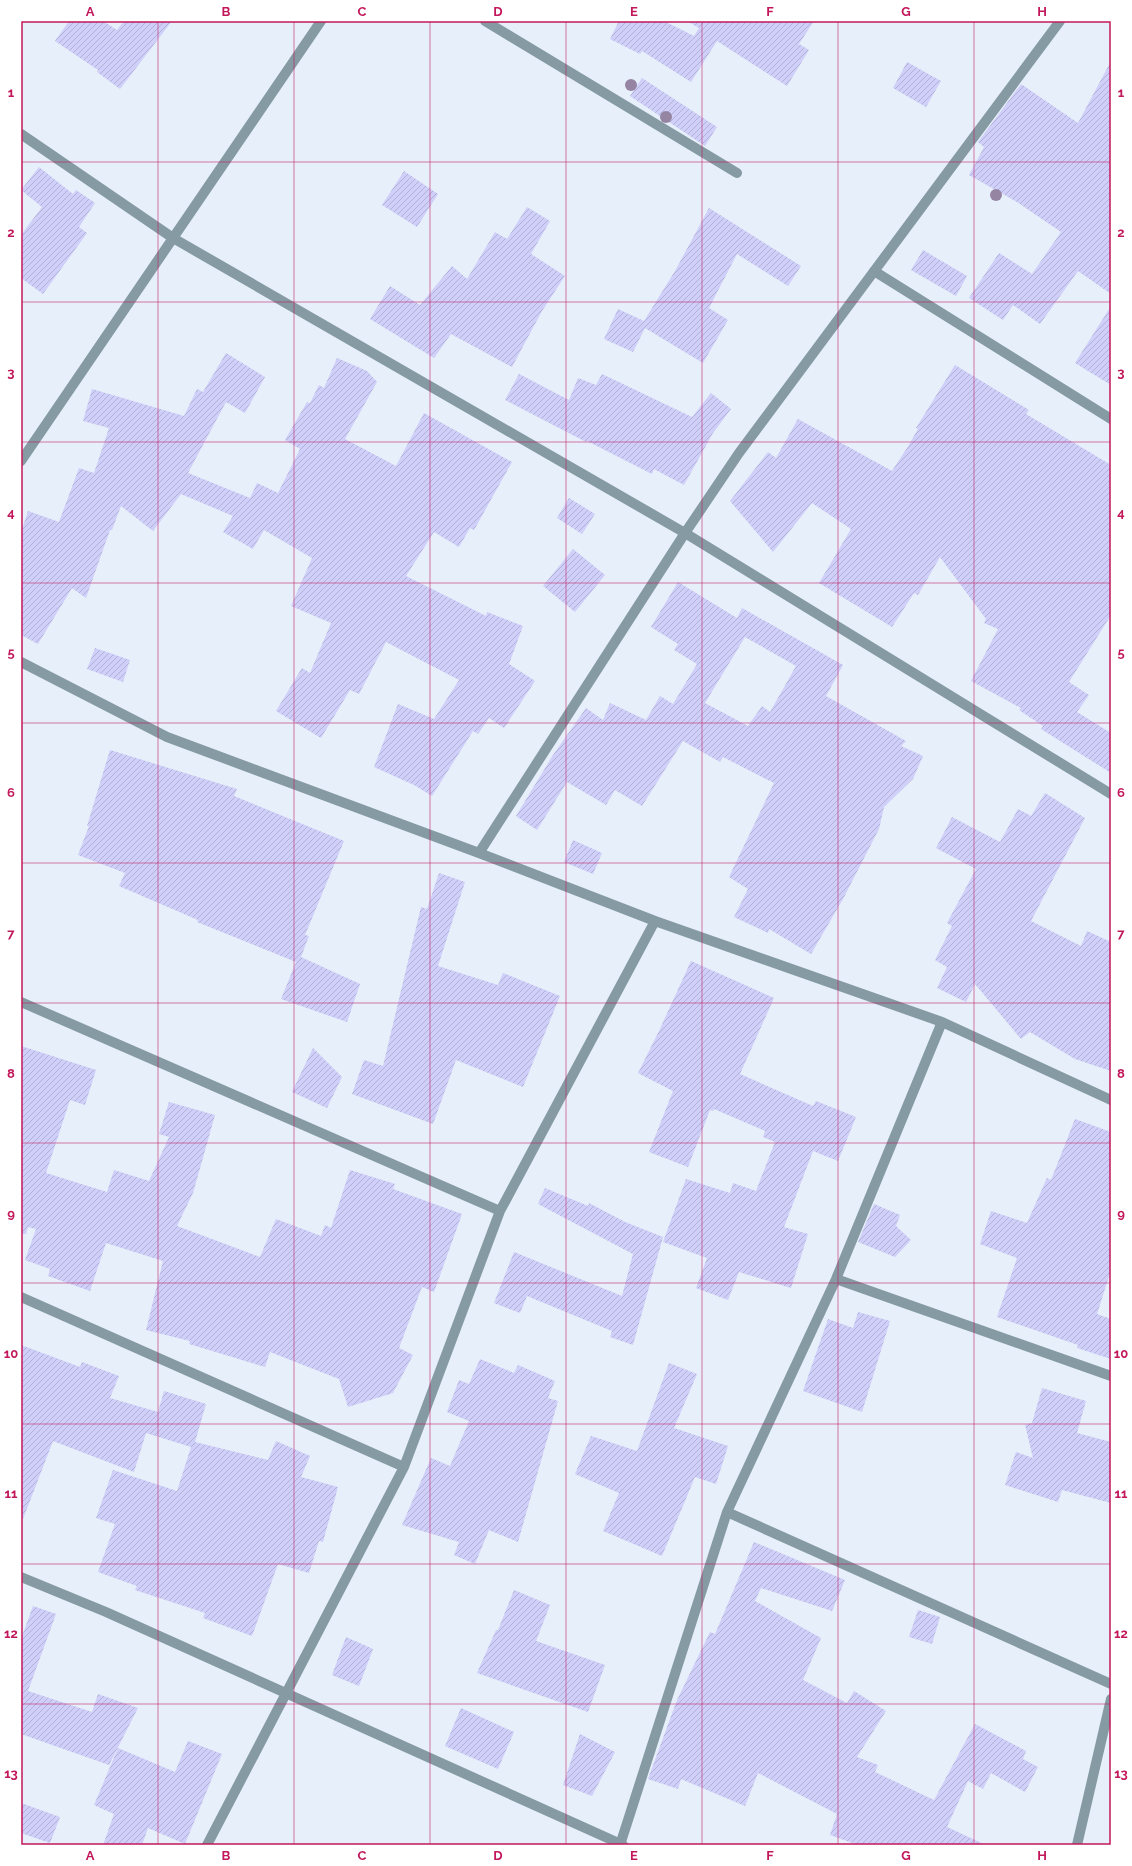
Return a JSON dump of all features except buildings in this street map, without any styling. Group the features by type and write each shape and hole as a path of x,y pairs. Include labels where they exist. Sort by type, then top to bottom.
{"street":[{"path":"21,461 321,21"},
{"path":"485,21 737,173"},
{"path":"479,853 685,533 739,453 1060,21"},
{"path":"21,134 173,238 685,533 1111,794"},
{"path":"874,271 1111,419"},
{"path":"21,662 167,737 479,853 655,921 942,1022 1111,1100"},
{"path":"206,1845 404,1467 500,1211 655,921"},
{"path":"21,1002 500,1211"},
{"path":"21,1577 106,1612 621,1845 727,1512 836,1279 942,1022"},
{"path":"836,1279 1111,1376"},
{"path":"21,1296 404,1467"},
{"path":"727,1512 1111,1684"},
{"path":"1077,1845 1111,1699"}]}
